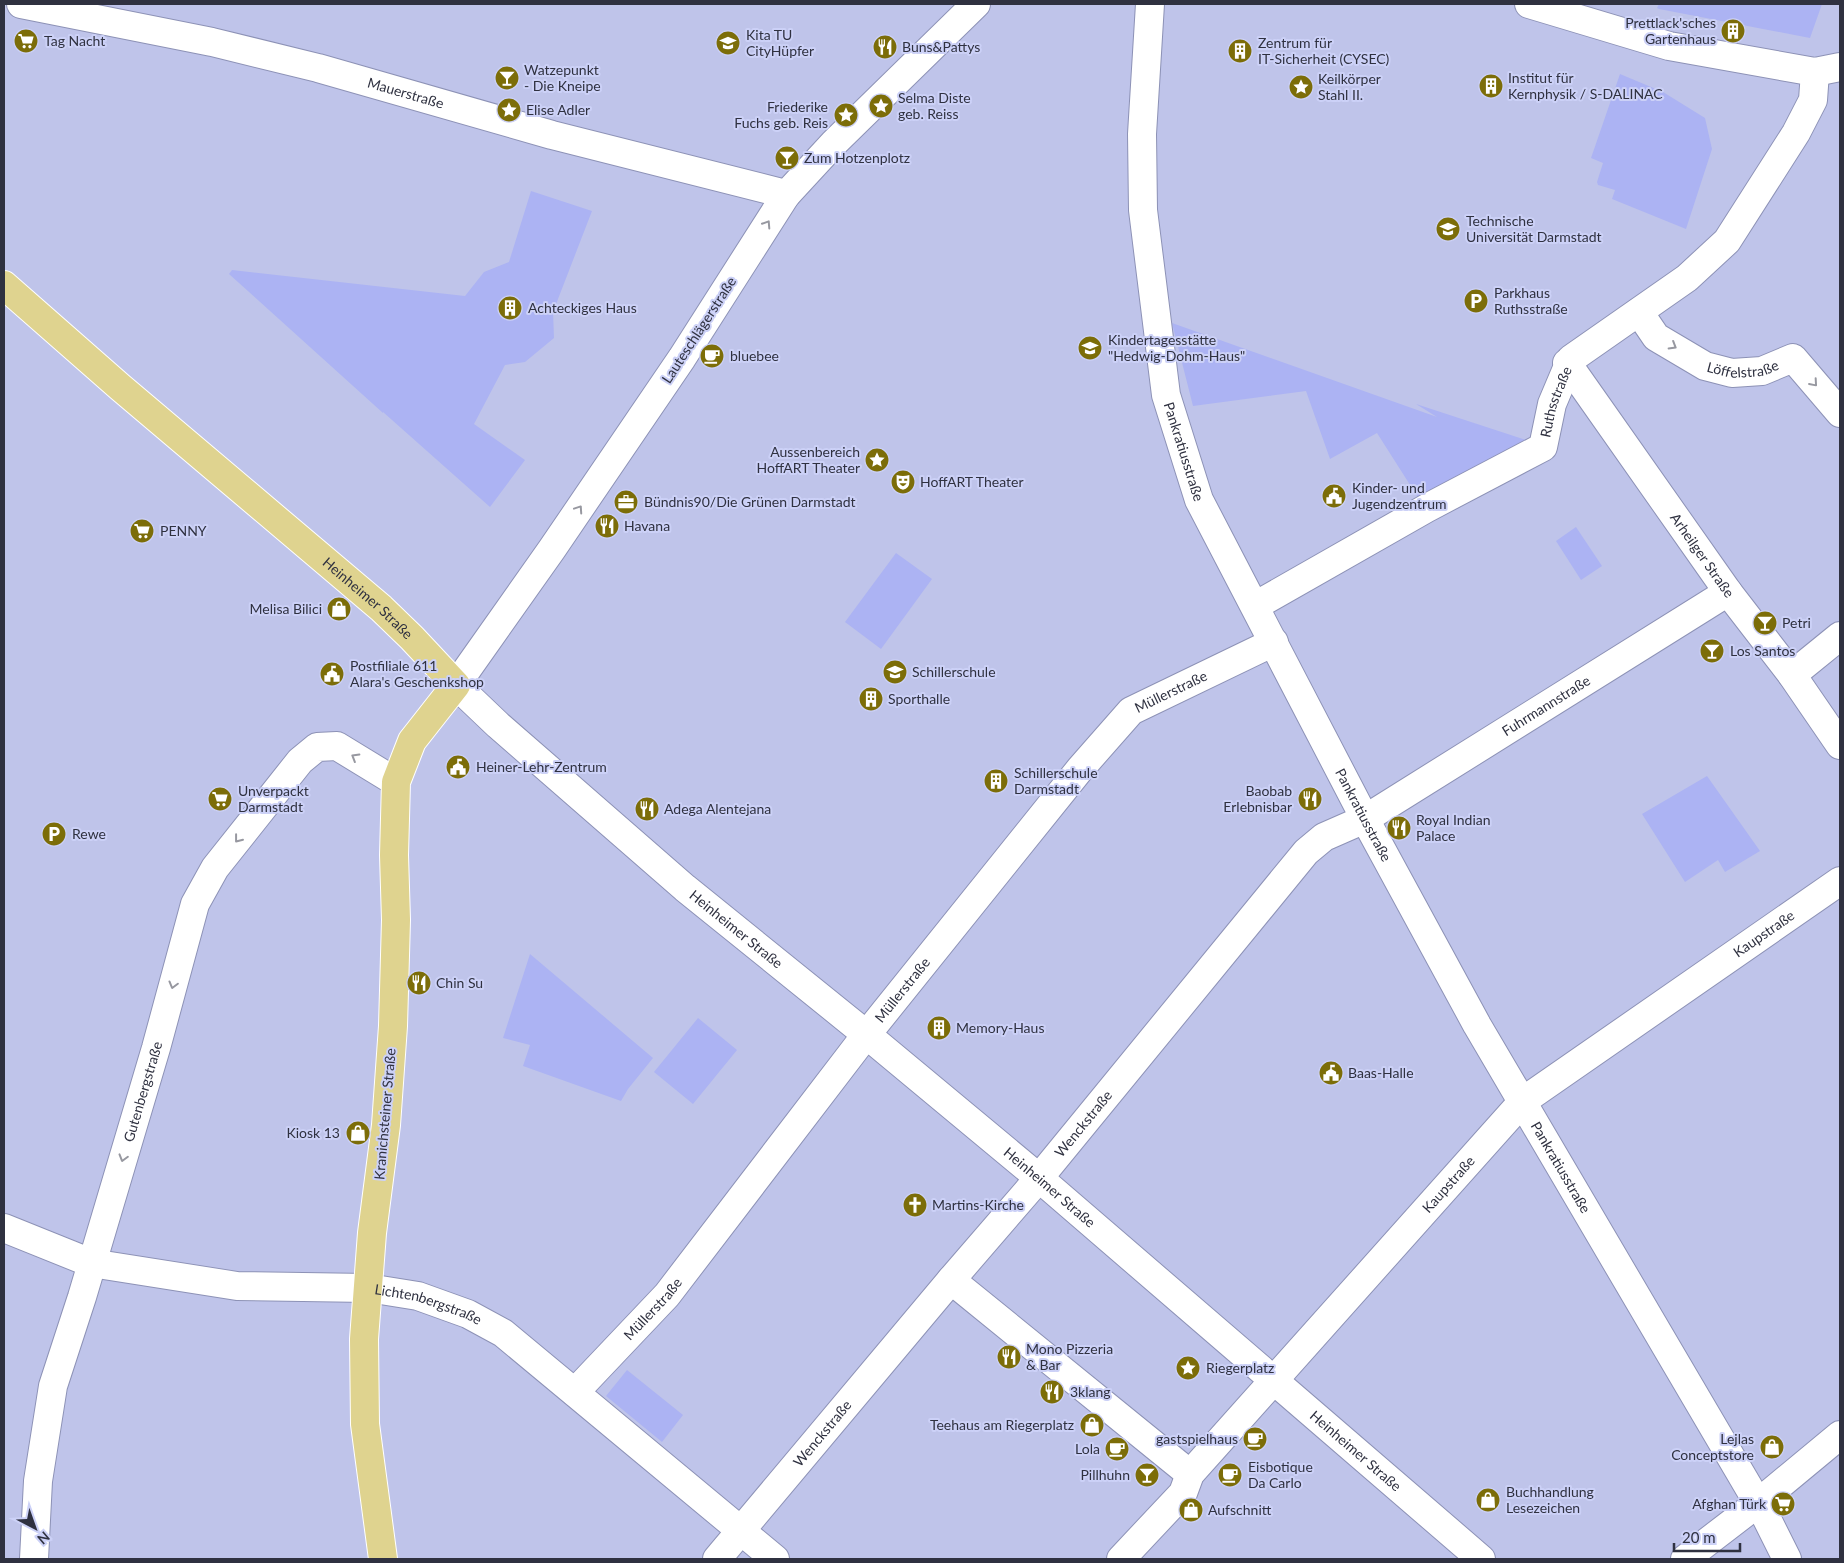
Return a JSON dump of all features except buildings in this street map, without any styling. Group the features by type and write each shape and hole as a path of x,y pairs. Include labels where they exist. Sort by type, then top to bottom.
{"main road":[{"name":"Heinheimer Straße","path":"4,285 120,387 381,608 456,685"},
{"name":"Kranichsteiner Straße","path":"383,1559 365,1424 364,1339 372,1233 386,1125 393,1026 396,920 394,855 396,782 412,740 456,685"}],"street":[{"name":"Mauerstraße","path":"22,4 212,42 318,68 552,135 786,195"},
{"name":"Lauteschlägerstraße","path":"456,685 536,572 682,358 786,195 834,143 976,4"},
{"name":"Pankratiusstraße","path":"1150,4 1142,134 1143,210 1166,395 1199,500 1365,819 1477,1025 1758,1503 1787,1559"},
{"path":"1529,4 1669,46 1827,70"},
{"name":"Ruthsstraße","path":"1255,606 1427,508 1543,447 1552,404 1570,358 1688,278 1727,241 1796,133 1827,70"},
{"name":"Löffelstraße","path":"1639,312 1656,336 1705,366 1732,373 1762,371 1793,358 1840,413"},
{"name":"Arheilger Straße","path":"1567,363 1728,592 1792,675 1840,745"},
{"name":"Fuhrmannstraße","path":"1365,819 1728,592"},
{"path":"1792,675 1840,636"},
{"name":"Müllerstraße","path":"575,1392 667,1294 867,1035 1080,769 1131,711 1274,642"},
{"name":"Heinheimer Straße","path":"456,685 498,726 685,888 867,1035 1039,1178 1481,1559"},
{"name":"Gutenbergstraße","path":"34,1559 38,1481 53,1386 82,1297 156,1048 195,904 215,868 300,761 317,747 337,746 396,782"},
{"name":"Wenckstraße","path":"717,1559 1039,1178 1306,852 1324,837 1365,819"},
{"name":"Kaupstraße","path":"1121,1559 1183,1493 1190,1474 1523,1101 1840,882"},
{"name":"Lichtenbergstraße","path":"4,1228 91,1263 237,1286 368,1288 418,1296 468,1314 504,1333 775,1559"},
{"path":"951,1280 1190,1474"},
{"path":"1685,1559 1758,1503 1840,1435"}],"shaded area":[{"path":"1659,4 1822,4 1810,38 1659,9 1657,8"},
{"path":"1620,74 1663,92 1705,118 1712,149 1686,229 1612,199 1615,190 1598,185 1597,182 1603,163 1591,158"},
{"path":"531,191 592,211 553,312 554,338 525,362 505,365 474,424 525,460 490,507 229,274 232,270 465,296 484,272 509,262"},
{"path":"1172,323 1437,417 1416,404 1526,440 1419,499 1377,433 1330,459 1306,391 1193,406"},
{"path":"1576,527 1602,566 1581,580 1556,541"},
{"path":"896,553 932,579 881,649 845,622"},
{"path":"1707,776 1760,851 1725,872 1718,860 1685,882 1642,814"},
{"path":"530,954 653,1058 628,1089 621,1101 523,1066 530,1045 503,1038"},
{"path":"698,1018 737,1050 693,1104 654,1072"},
{"path":"627,1370 683,1415 662,1442 606,1396"}],"place":[{"name":"Prettlack'sches Gartenhaus","path":"1733,31"},
{"name":"Tag Nacht","path":"26,41"},
{"name":"Kita TU CityHüpfer","path":"728,43"},
{"name":"Buns&Pattys","path":"885,47"},
{"name":"Zentrum für IT-Sicherheit (CYSEC)","path":"1240,51"},
{"name":"Watzepunkt - Die Kneipe","path":"507,78"},
{"name":"Institut für Kernphysik / S-DALINAC","path":"1491,86"},
{"name":"Keilkörper Stahl II.","path":"1301,87"},
{"name":"Selma Diste geb. Reiss","path":"881,106"},
{"name":"Elise Adler","path":"509,110"},
{"name":"Friederike Fuchs geb. Reis","path":"846,115"},
{"name":"Zum Hotzenplotz","path":"787,158"},
{"name":"Technische Universität Darmstadt","path":"1448,229"},
{"name":"Parkhaus Ruthsstraße","path":"1476,301"},
{"name":"Achteckiges Haus","path":"510,308"},
{"name":"Kindertagesstätte \"Hedwig-Dohm-Haus\"","path":"1090,348"},
{"name":"bluebee","path":"712,356"},
{"name":"Aussenbereich HoffART Theater","path":"877,460"},
{"name":"HoffART Theater","path":"903,482"},
{"name":"Kinder- und Jugendzentrum","path":"1334,496"},
{"name":"Bündnis90/Die Grünen Darmstadt","path":"626,502"},
{"name":"Havana","path":"607,526"},
{"name":"PENNY","path":"142,531"},
{"name":"Melisa Bilici","path":"339,609"},
{"name":"Petri","path":"1765,623"},
{"name":"Los Santos","path":"1712,651"},
{"name":"Schillerschule","path":"895,672"},
{"name":"Postfiliale 611 Alara's Geschenkshop","path":"332,674"},
{"name":"Sporthalle","path":"871,699"},
{"name":"Heiner-Lehr-Zentrum","path":"458,767"},
{"name":"Schillerschule Darmstadt","path":"996,781"},
{"name":"Unverpackt Darmstadt","path":"220,799"},
{"name":"Baobab Erlebnisbar","path":"1310,799"},
{"name":"Adega Alentejana","path":"647,809"},
{"name":"Royal Indian Palace","path":"1399,828"},
{"name":"Rewe","path":"54,834"},
{"name":"Chin Su","path":"419,983"},
{"name":"Memory-Haus","path":"939,1028"},
{"name":"Baas-Halle","path":"1331,1073"},
{"name":"Kiosk 13","path":"358,1133"},
{"name":"Martins-Kirche","path":"915,1205"},
{"name":"Mono Pizzeria & Bar","path":"1009,1357"},
{"name":"Riegerplatz","path":"1188,1368"},
{"name":"3klang","path":"1052,1392"},
{"name":"Teehaus am Riegerplatz","path":"1092,1425"},
{"name":"gastspielhaus","path":"1255,1439"},
{"name":"Lejlas Conceptstore","path":"1772,1447"},
{"name":"Lola","path":"1117,1449"},
{"name":"Pillhuhn","path":"1147,1475"},
{"name":"Eisbotique Da Carlo","path":"1230,1475"},
{"name":"Buchhandlung Lesezeichen","path":"1488,1500"},
{"name":"Afghan Türk","path":"1783,1504"},
{"name":"Aufschnitt","path":"1191,1510"}]}
